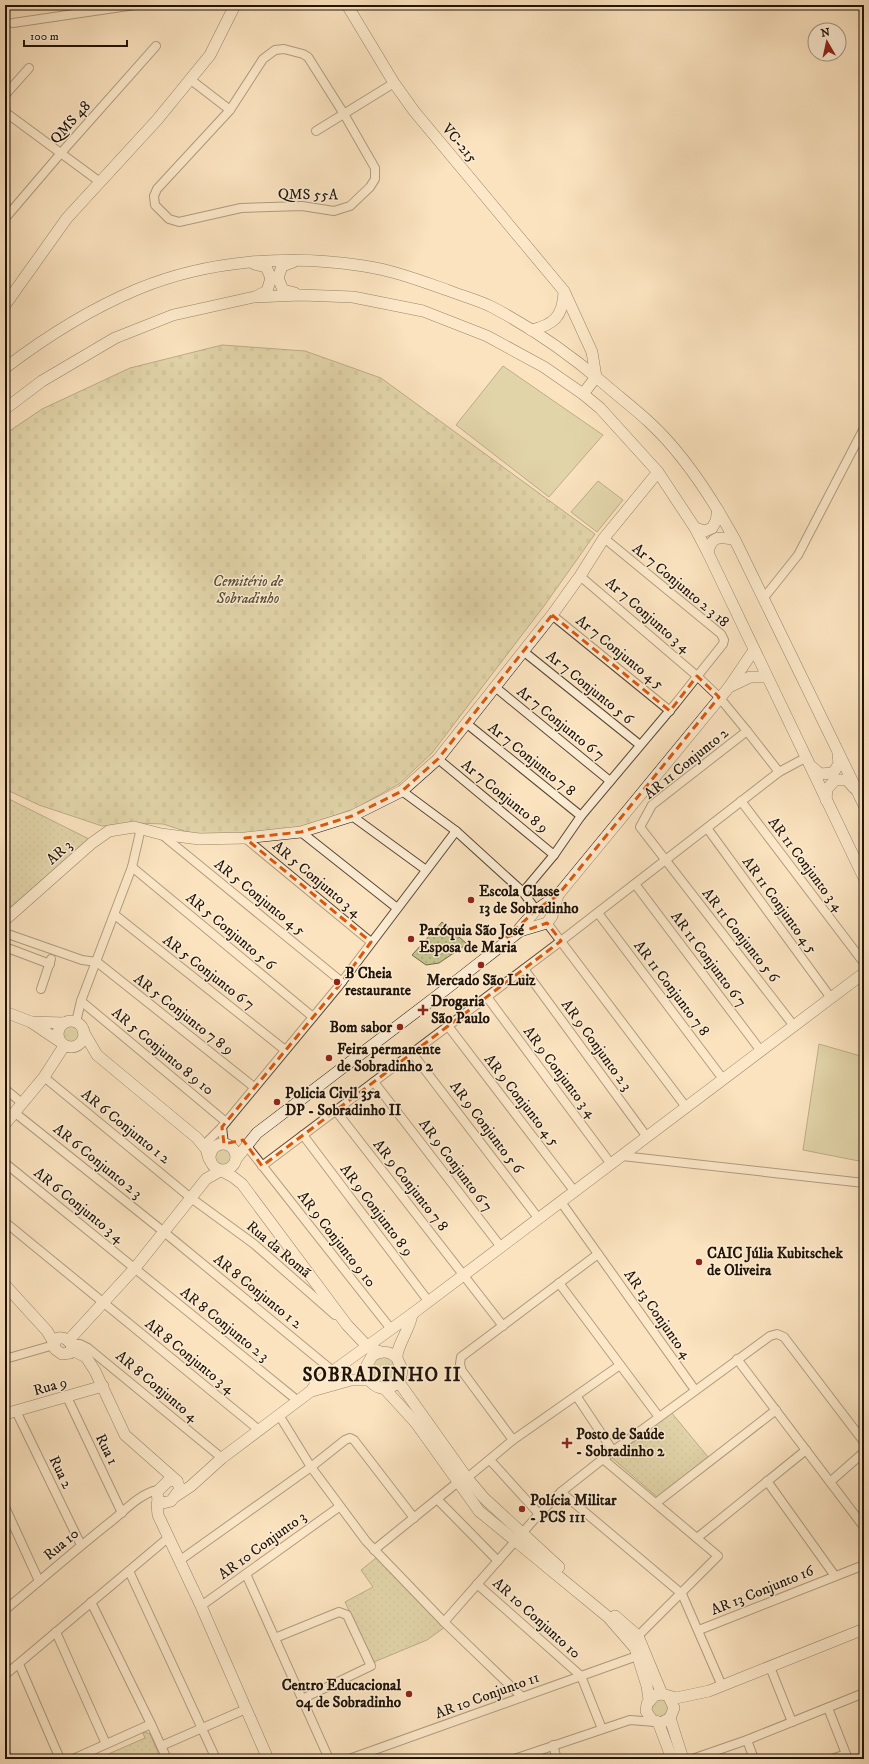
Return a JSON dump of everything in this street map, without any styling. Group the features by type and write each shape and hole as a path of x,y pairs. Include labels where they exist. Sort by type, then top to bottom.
{"street":[{"path":"13,23 135,5"},
{"path":"5,305 9,296 67,218 157,120 191,80 210,55 235,5"},
{"name":"VC-215","path":"347,5 394,83 414,111 564,291 592,352 596,377"},
{"name":"QMS 48","path":"5,216 8,215 156,46"},
{"name":"QMS 55A","path":"284,49 304,54 308,57 344,114 374,163 376,174 370,187 350,206 334,211 302,206 241,208 179,222 168,219 156,205 154,196 157,189 230,110 262,59 275,50 284,49"},
{"path":"5,95 29,68"},
{"path":"191,80 230,110"},
{"path":"316,130 394,83"},
{"path":"5,112 100,182"},
{"path":"297,261 282,266 278,278 283,290 302,295"},
{"path":"5,368 60,329 94,309 140,288 176,276 211,268 248,263 297,261 365,266 403,276 490,306 558,347 650,423 675,450 718,510 734,540 864,805"},
{"path":"248,263 266,267 271,278 267,291 254,297"},
{"path":"531,330 545,327 557,318 562,306 564,291"},
{"path":"5,409 42,381 115,338 172,315 254,297 302,295 353,297 423,311 487,336 544,367 584,394 600,408 658,472 695,528 864,878"},
{"path":"584,394 596,377"},
{"path":"763,599 798,555 864,428"},
{"name":"AR 3","path":"5,920 92,843 109,830 134,827 161,834 199,839 245,838 302,832 352,816 402,791 438,759 552,615 580,576 604,538 658,472"},
{"path":"695,528 705,530 712,528 716,521 718,510"},
{"path":"708,554 710,544 715,539 724,537 734,540"},
{"name":"Ar 7 Conjunto 2 3 18","path":"604,538 721,634 724,640 723,644 697,676"},
{"name":"Ar 7 Conjunto 3 4","path":"580,576 697,676 719,697 747,731"},
{"name":"Ar 7 Conjunto 4 5","path":"552,615 670,711"},
{"path":"520,931 520,928 536,911 558,895 719,697 729,687 754,650"},
{"name":"Ar 7 Conjunto 5 6","path":"523,651 640,745"},
{"path":"523,892 554,854 581,816 670,711 697,676"},
{"path":"729,687 750,677 767,677"},
{"name":"Ar 7 Conjunto 6 7","path":"495,687 610,781"},
{"name":"Ar 7 Conjunto 7 8","path":"466,724 581,816"},
{"name":"AR 11 Conjunto 2","path":"665,860 640,827 652,805 747,731 779,772"},
{"path":"808,761 820,774 833,773 839,764 838,752"},
{"name":"Ar 7 Conjunto 8 9","path":"438,759 554,854"},
{"path":"262,1166 561,942 779,772 808,761"},
{"path":"826,800 827,789 835,780 847,780 856,790"},
{"path":"402,791 456,831 523,892 536,911 534,923 546,922"},
{"name":"AR 11 Conjunto 3 4","path":"741,801 864,964"},
{"path":"352,816 426,870"},
{"path":"64,1023 58,1029 58,1037 64,1045 75,1047 82,1040 80,1027 81,1001 132,867 142,828"},
{"name":"AR 11 Conjunto 4 5","path":"707,828 831,998"},
{"path":"207,1178 211,1151 224,1124 342,982 456,831"},
{"path":"302,832 397,908"},
{"name":"AR 5 Conjunto 4 5","path":"161,834 342,982"},
{"name":"AR 5 Conjunto 3 4","path":"245,838 371,942"},
{"name":"AR 11 Conjunto 5 6","path":"665,860 794,1026"},
{"name":"AR 5 Conjunto 5 6","path":"132,867 313,1017"},
{"name":"AR 11 Conjunto 6 7","path":"635,884 760,1051"},
{"path":"63,1345 104,1304 135,1268 207,1178 229,1169 246,1144 257,1133 520,931 546,922 558,895"},
{"path":"536,911 547,910 546,922 686,1107"},
{"name":"AR 11 Conjunto 7 8","path":"598,913 723,1079"},
{"name":"AR 5 Conjunto 6 7","path":"115,915 285,1050"},
{"path":"5,933 82,960 97,962"},
{"path":"5,948 50,964"},
{"path":"41,988 54,951"},
{"name":"AR 5 Conjunto 7 8 9","path":"97,962 254,1087"},
{"name":"AR 9 Conjunto 2 3","path":"524,969 647,1137"},
{"path":"168,1492 191,1486 222,1458 311,1391 315,1385 333,1371 429,1302 864,973"},
{"name":"AR 9 Conjunto 3 4","path":"486,997 611,1164"},
{"name":"AR 5 Conjunto 8 9 10","path":"81,1001 224,1124"},
{"path":"5,1012 30,1022 64,1045 97,1055 214,1143 230,1146 235,1152 242,1184"},
{"path":"30,1022 68,1022 80,1027 97,1055"},
{"name":"AR 9 Conjunto 4 5","path":"448,1026 575,1192"},
{"path":"5,1124 44,1077 64,1045"},
{"name":"AR 9 Conjunto 5 6","path":"412,1053 539,1219"},
{"name":"AR 6 Conjunto 1 2","path":"44,1077 191,1198"},
{"name":"AR 9 Conjunto 6 7","path":"374,1082 501,1247"},
{"path":"5,1089 22,1103"},
{"name":"AR 9 Conjunto 7 8","path":"336,1111 503,1326"},
{"name":"AR 6 Conjunto 2 3","path":"14,1112 164,1232"},
{"path":"224,1124 214,1143 206,1149 212,1165 242,1184 347,1325 367,1346 380,1352 390,1353 397,1358 402,1369 398,1381 394,1385 384,1388 373,1385 369,1380 365,1372 367,1363 367,1346"},
{"path":"214,1143 238,1141 257,1133"},
{"name":"AR 9 Conjunto 8 9","path":"303,1135 429,1302"},
{"name":"AR 9 Conjunto 9 10","path":"246,1144 391,1329"},
{"path":"622,1156 864,1183"},
{"name":"AR 6 Conjunto 3 4","path":"5,1163 135,1268"},
{"name":"Rua da Romã","path":"191,1198 254,1244 347,1325"},
{"name":"AR 13 Conjunto 4","path":"561,1202 695,1390"},
{"name":"AR 8 Conjunto 3 4","path":"5,1222 259,1430"},
{"name":"AR 8 Conjunto 1 2","path":"164,1232 333,1371"},
{"path":"513,1440 462,1371 460,1364 462,1357 598,1254"},
{"name":"AR 8 Conjunto 2 3","path":"135,1268 298,1401"},
{"path":"560,1283 659,1417"},
{"path":"5,1285 47,1331 63,1345 86,1357 126,1435 159,1465 163,1471 168,1492 162,1511 161,1522 201,1606 268,1759"},
{"path":"397,1358 402,1342 412,1320 412,1314"},
{"path":"478,1584 538,1514 561,1492 737,1358 770,1336 777,1334 784,1337 864,1442"},
{"name":"AR 8 Conjunto 4","path":"5,1359 63,1345 80,1344 88,1348 222,1458"},
{"path":"367,1363 372,1356 380,1352"},
{"path":"737,1358 864,1527"},
{"path":"374,1550 437,1499 490,1460 513,1440 620,1365"},
{"path":"333,1371 341,1377 351,1380"},
{"path":"311,1391 351,1380 369,1380"},
{"path":"398,1381 463,1480"},
{"name":"Rua 9","path":"10,1412 102,1386"},
{"path":"384,1388 416,1423 463,1480 484,1498 519,1538 608,1617 635,1648 647,1686 648,1715 656,1722 672,1759"},
{"name":"Rua 1","path":"67,1397 122,1513"},
{"path":"576,1397 614,1451"},
{"path":"656,1503 776,1410"},
{"name":"Rua 2","path":"10,1412 81,1545"},
{"path":"280,1415 310,1467 339,1507 374,1550 444,1622 522,1697"},
{"path":"179,1562 345,1440 350,1438 354,1440 414,1518"},
{"path":"697,1538 806,1450"},
{"path":"830,1482 864,1452"},
{"path":"603,1459 718,1556 682,1594 638,1636"},
{"path":"490,1460 538,1514"},
{"path":"767,1481 835,1576"},
{"name":"Rua 10","path":"5,1610 81,1545 137,1500 150,1492 168,1492"},
{"path":"561,1492 682,1594 722,1686"},
{"path":"437,1499 498,1561"},
{"path":"5,1507 39,1581"},
{"name":"AR 10 Conjunto 3","path":"201,1606 339,1507"},
{"path":"5,1675 168,1537"},
{"path":"519,1538 638,1636 666,1696 674,1708 672,1717 683,1759"},
{"name":"AR 13 Conjunto 16","path":"698,1630 864,1565"},
{"path":"129,1571 203,1728 216,1759"},
{"path":"246,1574 329,1759"},
{"name":"AR 10 Conjunto 10","path":"444,1622 478,1584 581,1676"},
{"path":"91,1602 151,1724 166,1759"},
{"path":"275,1638 339,1612 343,1612 347,1615 370,1666 302,1699"},
{"path":"514,1759 630,1720 641,1712 654,1695 683,1698 709,1691 864,1629"},
{"path":"56,1632 106,1744"},
{"name":"AR 10 Conjunto 11","path":"349,1759 637,1656"},
{"path":"19,1664 60,1759"},
{"path":"770,1667 792,1722"},
{"path":"581,1676 602,1730"},
{"path":"630,1720 664,1722 686,1704 709,1691"},
{"path":"692,1759 747,1740 864,1694"},
{"path":"828,1708 847,1756 832,1759"},
{"path":"161,1746 246,1709"},
{"path":"73,1759 151,1724"},
{"path":"747,1740 754,1759"},
{"path":"553,1745 557,1759"},
{"path":"5,1752 8,1759"}],"highlighted area":[{"path":"552,615 670,711 697,676 719,697 558,895 536,910 507,937 547,923 561,941 262,1166 243,1140 224,1144 222,1127 338,987 371,942 245,838 301,832 352,816 402,791 438,759"}],"green space":[{"name":"Cemitério de Sobradinho","path":"222,345 305,351 381,378 595,534 544,606 432,753 399,784 354,809 301,827 251,834 197,835 163,824 137,823 102,826 39,805 5,789 5,434 42,409 130,368"},
{"path":"503,366 603,435 549,497 456,425"},
{"path":"598,481 623,500 597,532 571,512"},
{"path":"5,797 89,839 5,912"},
{"path":"442,922 467,944 439,963 426,965 412,955"},
{"path":"66,1023 74,1023 80,1029 80,1037 74,1043 66,1043 60,1037 60,1029"},
{"path":"819,1044 864,1057 864,1162 803,1150"},
{"path":"219,1147 227,1147 233,1153 233,1161 227,1167 219,1167 213,1161 213,1153"},
{"path":"388,1354 400,1368 392,1383 375,1384 369,1363 371,1360"},
{"path":"671,1412 708,1457 657,1497 611,1457"},
{"path":"376,1558 445,1627 427,1640 374,1662 345,1602 373,1587 361,1570"},
{"path":"665,1697 671,1712 658,1719 648,1709 649,1703"},
{"path":"145,1732 150,1734 161,1759 97,1759 145,1738 143,1733"}],"place":[{"name":"Escola Classe 13 de Sobradinho","path":"471,900"},
{"name":"Paróquia São José Esposa de Maria","path":"411,939"},
{"name":"Mercado São Luiz","path":"481,965"},
{"name":"B Cheia restaurante","path":"337,982"},
{"name":"Drogaria São Paulo","path":"423,1010"},
{"name":"Bom sabor","path":"400,1027"},
{"name":"Feira permanente de Sobradinho 2","path":"329,1058"},
{"name":"Policia Civil 35a DP - Sobradinho II","path":"277,1102"},
{"name":"CAIC Júlia Kubitschek de Oliveira","path":"699,1262"},
{"name":"Posto de Saúde - Sobradinho 2","path":"567,1443"},
{"name":"Polícia Militar - PCS 111","path":"522,1509"},
{"name":"Centro Educacional 04 de Sobradinho","path":"409,1694"}],"district":[{"name":"SOBRADINHO II","path":"382,1374"}]}
